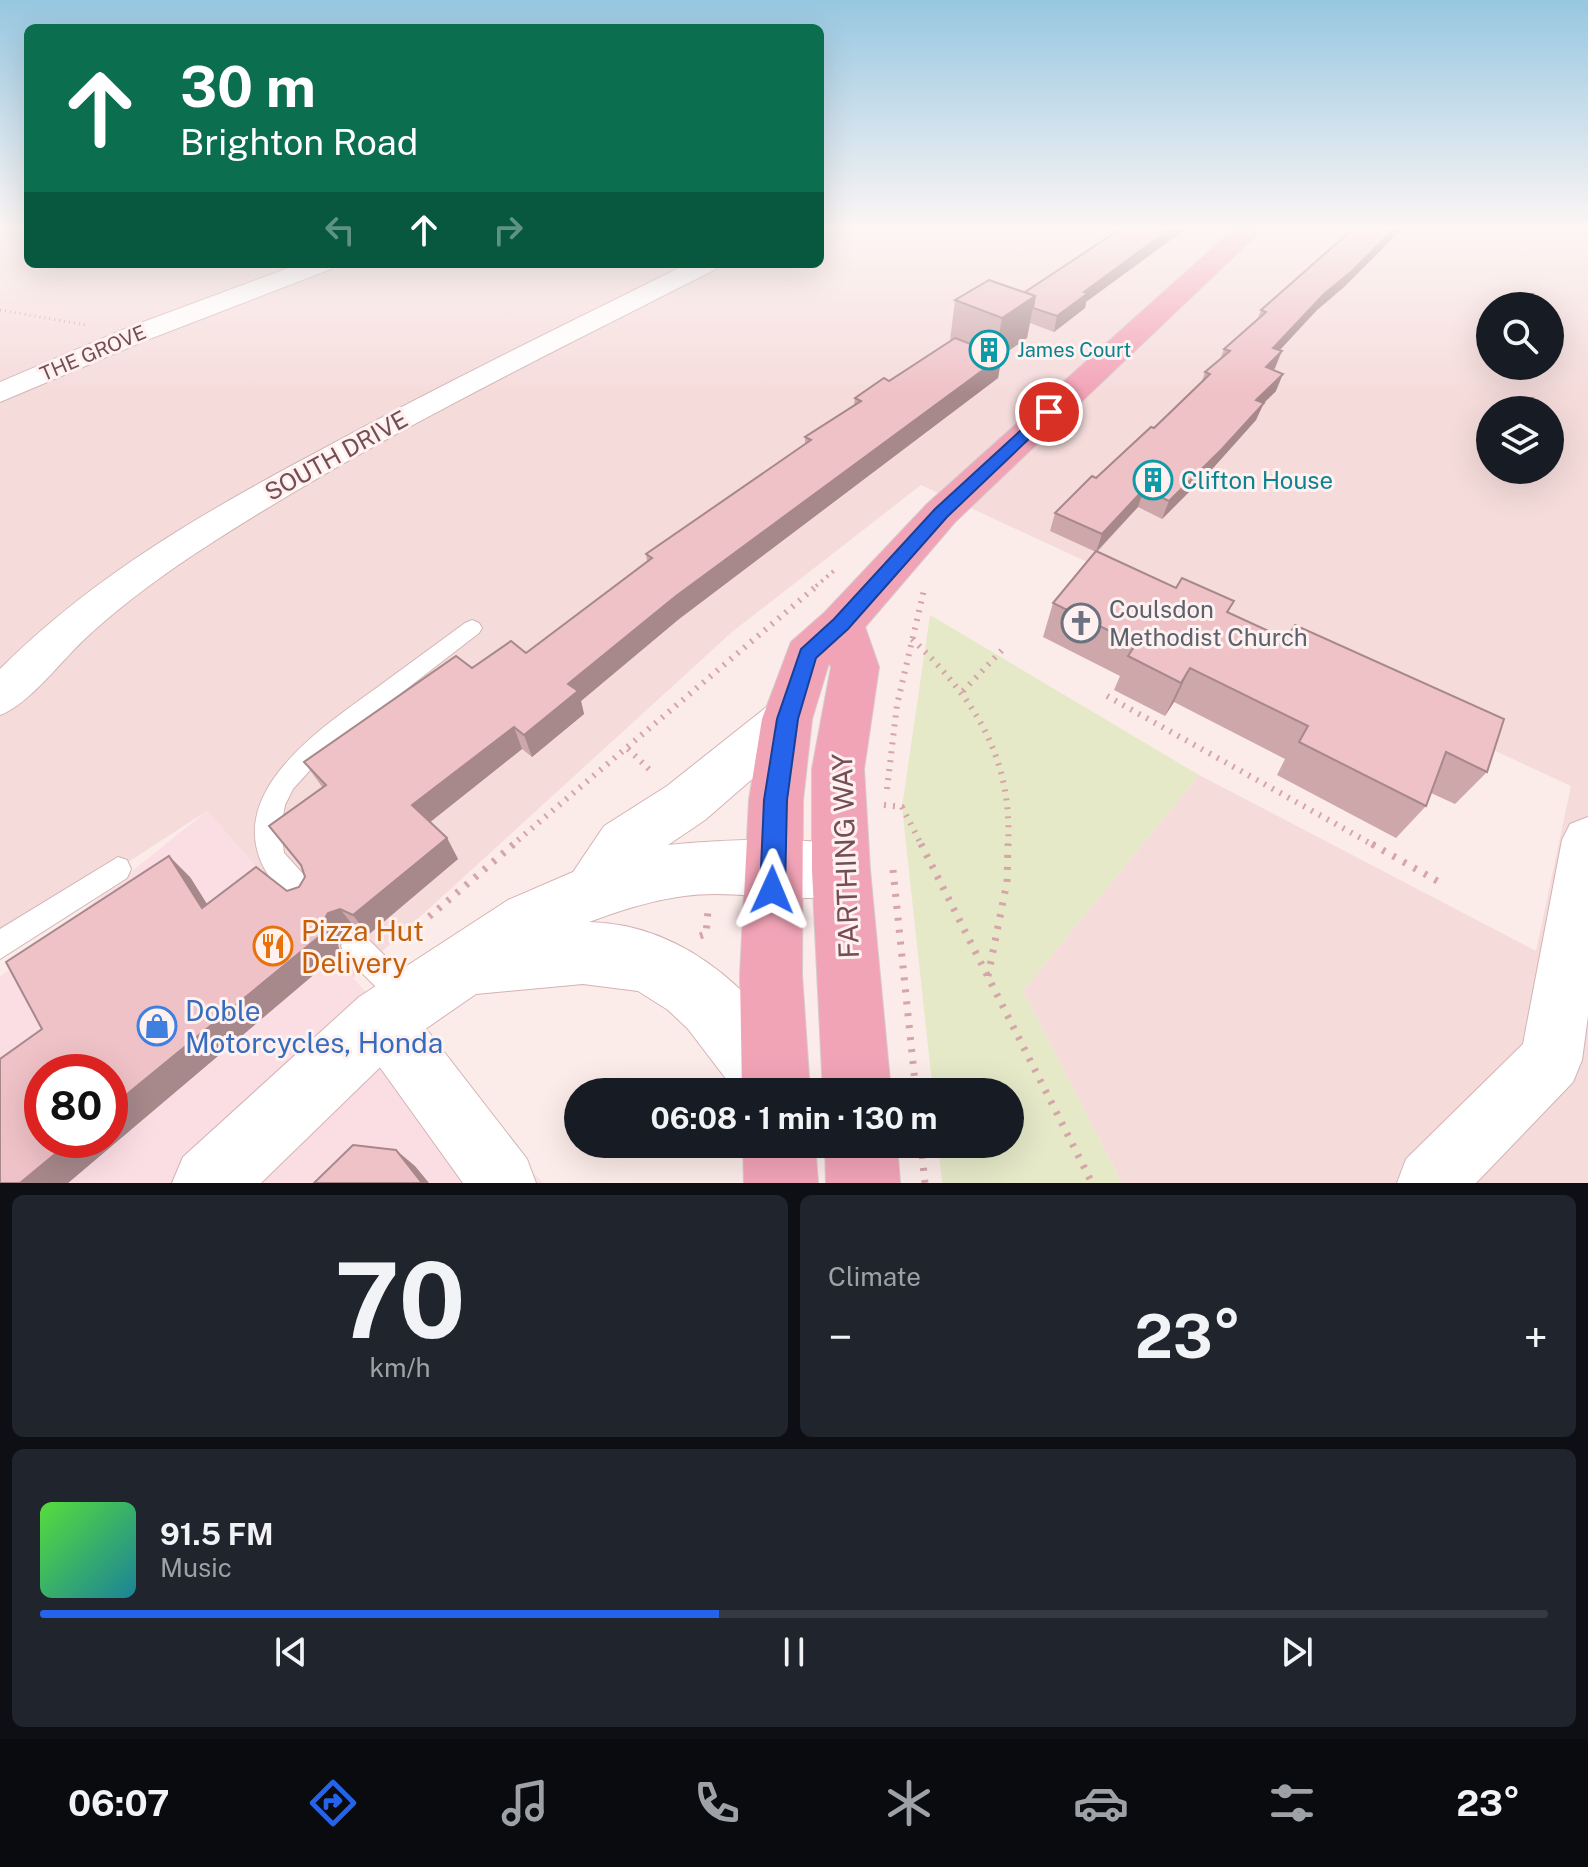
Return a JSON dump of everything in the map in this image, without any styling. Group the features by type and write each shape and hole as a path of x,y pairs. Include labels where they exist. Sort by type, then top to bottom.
{"highway":[{"path":"775,1078 771,975 776,800 787,719 808,655 841,624 941,513 1191,283"},
{"name":"FARTHING WAY","path":"841,624 855,667 838,769 867,868 858,1078"},
{"path":"780,1158 781,1183"},
{"path":"862,1158 863,1183"}],"main road":[{"path":"594,891 624,844 686,803 787,719"},
{"path":"209,1183 395,1001 465,964 529,921 594,891 640,876 711,867 867,868"},
{"path":"465,964 550,955 608,954 645,961 690,987 752,1056 766,1078"}],"street":[{"name":"THE GROVE","path":"0,393 137,334 271,283"},
{"name":"SOUTH DRIVE","path":"0,697 51,643 103,597 165,553 230,513 425,406 669,283"},
{"path":"1430,1183 1551,1060 1588,840"},
{"path":"395,1001 503,1183"}],"lane":[{"path":"306,896 272,858 267,838 270,816 281,790 316,745 472,628"},
{"path":"0,945 118,869"},
{"path":"355,946 395,1001"}],"path":[{"path":"0,310 137,334"},
{"path":"395,1001 410,933 628,749 822,579 847,562"},
{"path":"888,821 886,805 897,705 911,639 929,579"},
{"path":"911,639 935,658 963,691 994,749 1008,808 1008,894 988,976"},
{"path":"963,691 1003,649"},
{"path":"1107,696 1439,882"},
{"path":"628,749 660,781"},
{"path":"886,805 902,807 1092,1183"},
{"path":"867,868 913,1078"},
{"path":"922,1158 925,1183"}],"shaded area":[{"path":"0,283 1588,283 1588,1183 1122,1183 1023,991 1199,775 1536,951 1571,786 921,485 732,632 353,978 207,811 0,945"},
{"path":"207,811 353,978 543,1183 0,1183 0,977"}],"green space":[{"path":"930,615 1199,775 1023,991 1122,1183 942,1183 939,1158 1024,1158 1024,1078 931,1078 902,807"}],"building":[{"path":"984,283 998,283 1035,296 1002,318 955,300"},
{"path":"1038,283 1096,283 1057,316 1033,308 1035,296 1025,292"},
{"path":"1291,283 1337,283 1273,348 1282,351 1266,367 1283,374 1256,400 1264,403 1169,501 1144,489 1102,534 1055,513 1092,476 1096,478 1151,427 1154,428 1210,374 1205,372 1230,351 1224,349 1266,312 1261,310"},
{"path":"955,338 1002,356 676,596 568,684 578,691 524,735 514,727 412,805 447,838 353,915 340,909 328,913 321,925 323,940 320,936 128,1093 128,1054 24,1054 24,1158 50,1158 20,1183 0,1183 0,1059 42,1029 6,962 169,856 202,908 256,867 287,891 299,887 305,877 301,865 269,826 326,785 304,762 456,656 472,668 511,641 526,653 652,558 646,554 811,440 805,437 861,401 855,398 884,378 889,381"},
{"path":"1096,551 1176,588 1182,578 1234,601 1227,612 1286,639 1295,625 1504,719 1487,772 1446,752 1426,806 1299,742 1308,726 1190,668 1181,683 1128,656 1136,644 1053,603"},
{"path":"353,1145 396,1150 422,1183 314,1183"}],"place":[{"name":"James Court","path":"989,350"},
{"name":"Clifton House","path":"1153,480"},
{"name":"Coulsdon Methodist Church","path":"1081,623"},
{"name":"Pizza Hut Delivery","path":"273,946"},
{"name":"Doble Motorcycles, Honda","path":"157,1026"}],"route":[{"path":"772,890 776,800 787,719 808,655 841,624 941,513 1049,412"}]}
